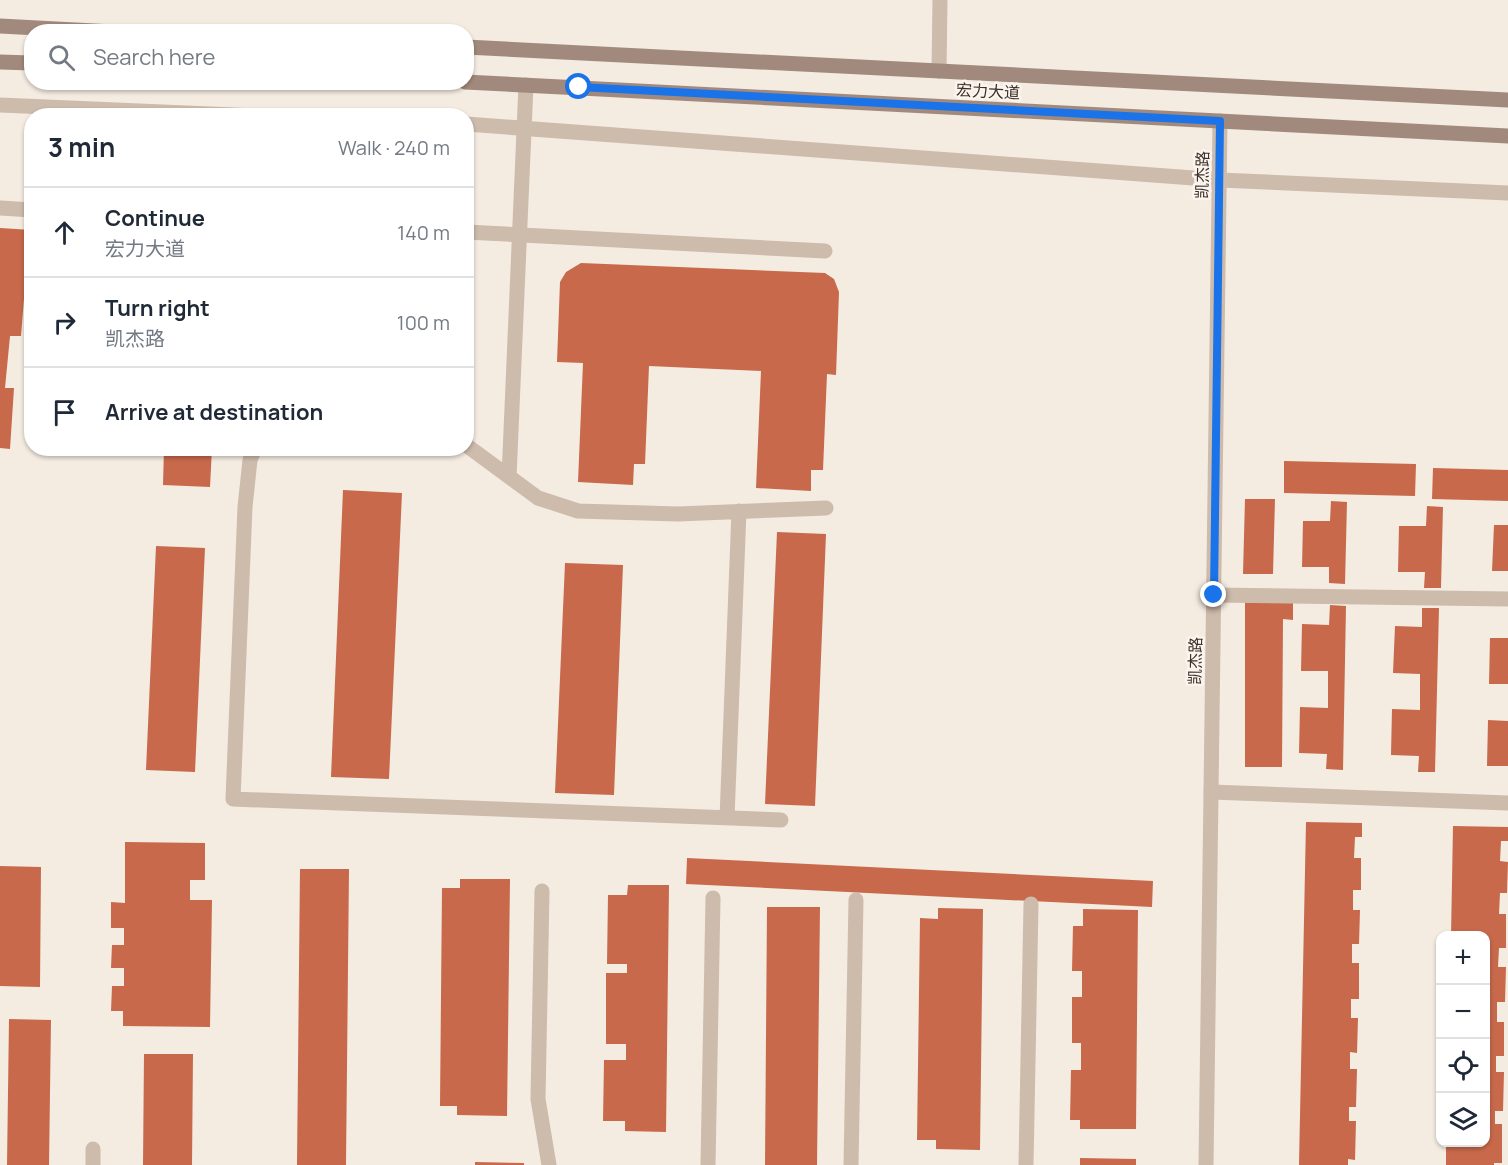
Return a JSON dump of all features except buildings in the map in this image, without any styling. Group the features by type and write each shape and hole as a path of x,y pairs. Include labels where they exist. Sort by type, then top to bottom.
{"main road":[{"path":"0,26 24,27"},
{"name":"宏力大道","path":"474,47 1508,100"},
{"path":"0,62 24,63"},
{"name":"宏力大道","path":"474,82 1508,136"}],"street":[{"path":"939,71 940,0"},
{"path":"509,477 526,85"},
{"path":"0,105 70,108"},
{"name":"凯杰路","path":"1206,1165 1220,121"},
{"path":"474,124 1220,180 1508,193"},
{"path":"0,208 24,210"},
{"path":"474,232 825,251"},
{"path":"474,451 538,498 578,510 678,514 826,508"},
{"path":"252,456 245,507 233,799 781,820"},
{"path":"728,818 739,511"},
{"path":"1214,595 1508,599"},
{"path":"1211,792 1508,803"},
{"path":"542,891 538,1099 549,1165"},
{"path":"708,1165 713,898"},
{"path":"851,1165 856,900"},
{"path":"1026,1165 1031,904"},
{"path":"93,1149 93,1165"}],"route":[{"path":"579,87 1220,121 1214,595"}]}
